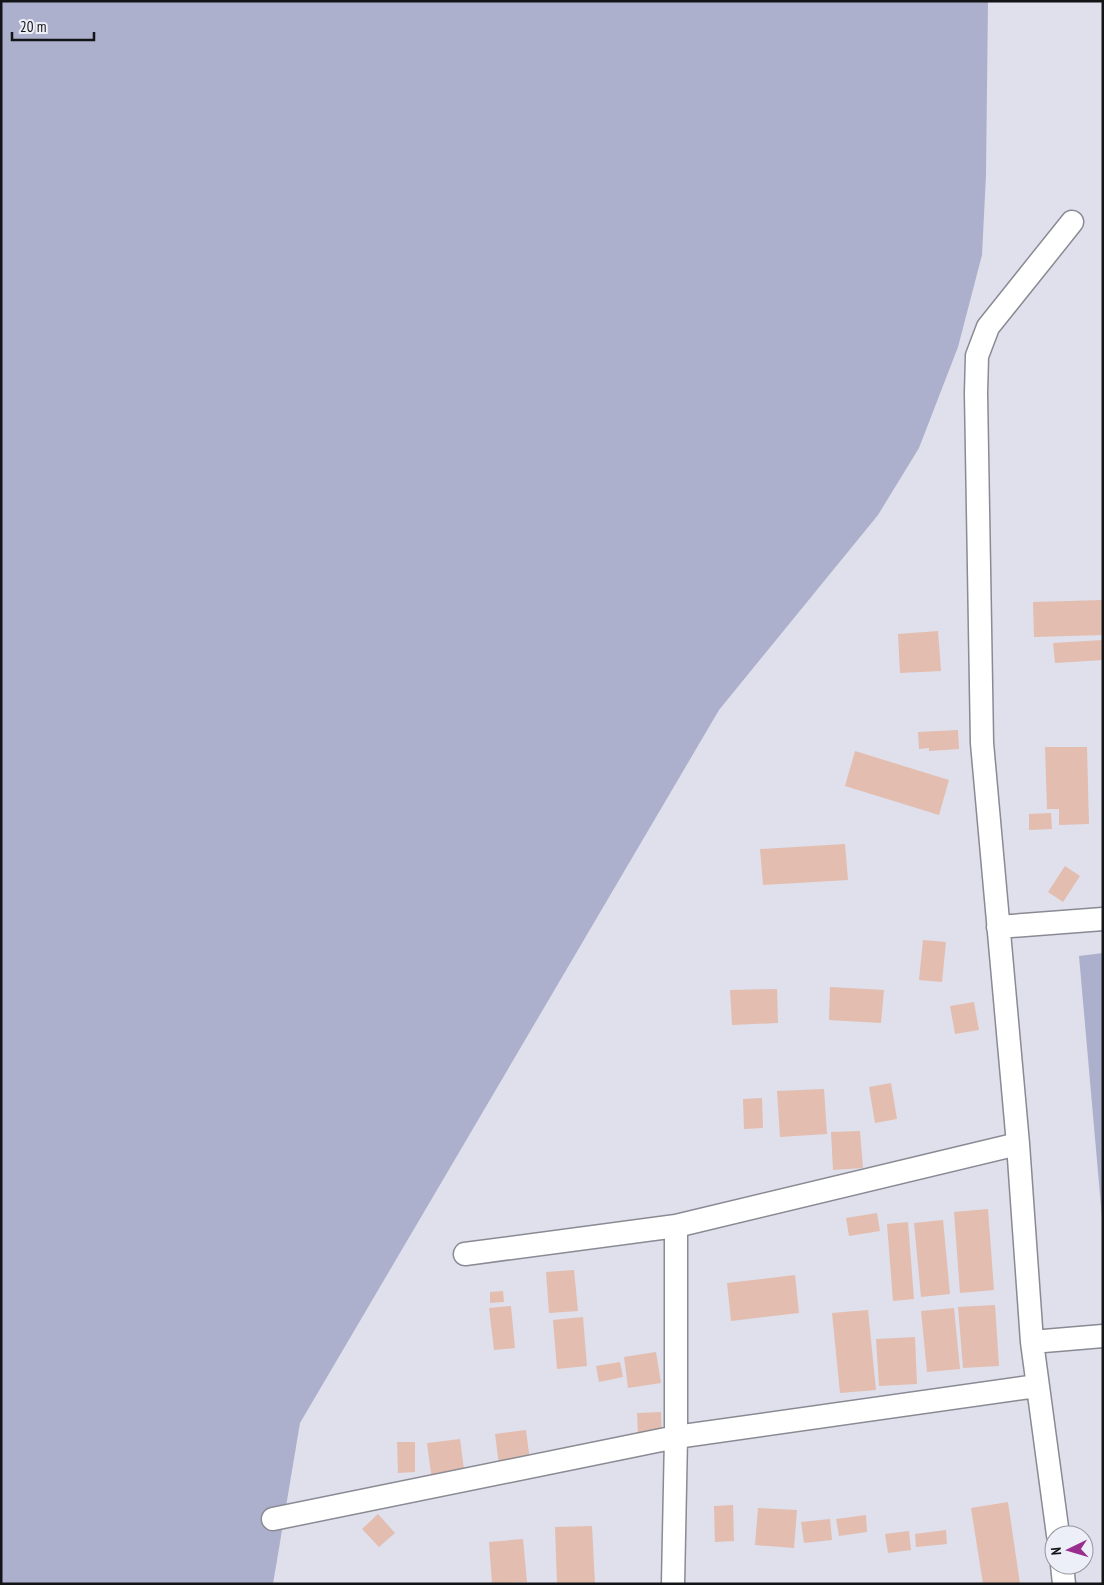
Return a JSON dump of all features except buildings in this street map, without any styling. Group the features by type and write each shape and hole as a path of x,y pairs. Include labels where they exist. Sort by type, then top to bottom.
{"street":[{"path":"1057,1525 1032,1342 1018,1144 982,743 976,393 977,356 988,327 1072,222"},
{"path":"998,927 1103,919"},
{"path":"465,1254 676,1226 1018,1144"},
{"path":"673,1584 676,1437 676,1226"},
{"path":"1032,1342 1103,1336"},
{"path":"273,1519 676,1437 1037,1386"}],"shaded area":[{"path":"1,1 988,1 986,175 982,255 958,347 919,448 878,515 719,710 300,1423 273,1584 1,1584"},
{"path":"1103,953 1103,1229 1079,956"}]}
